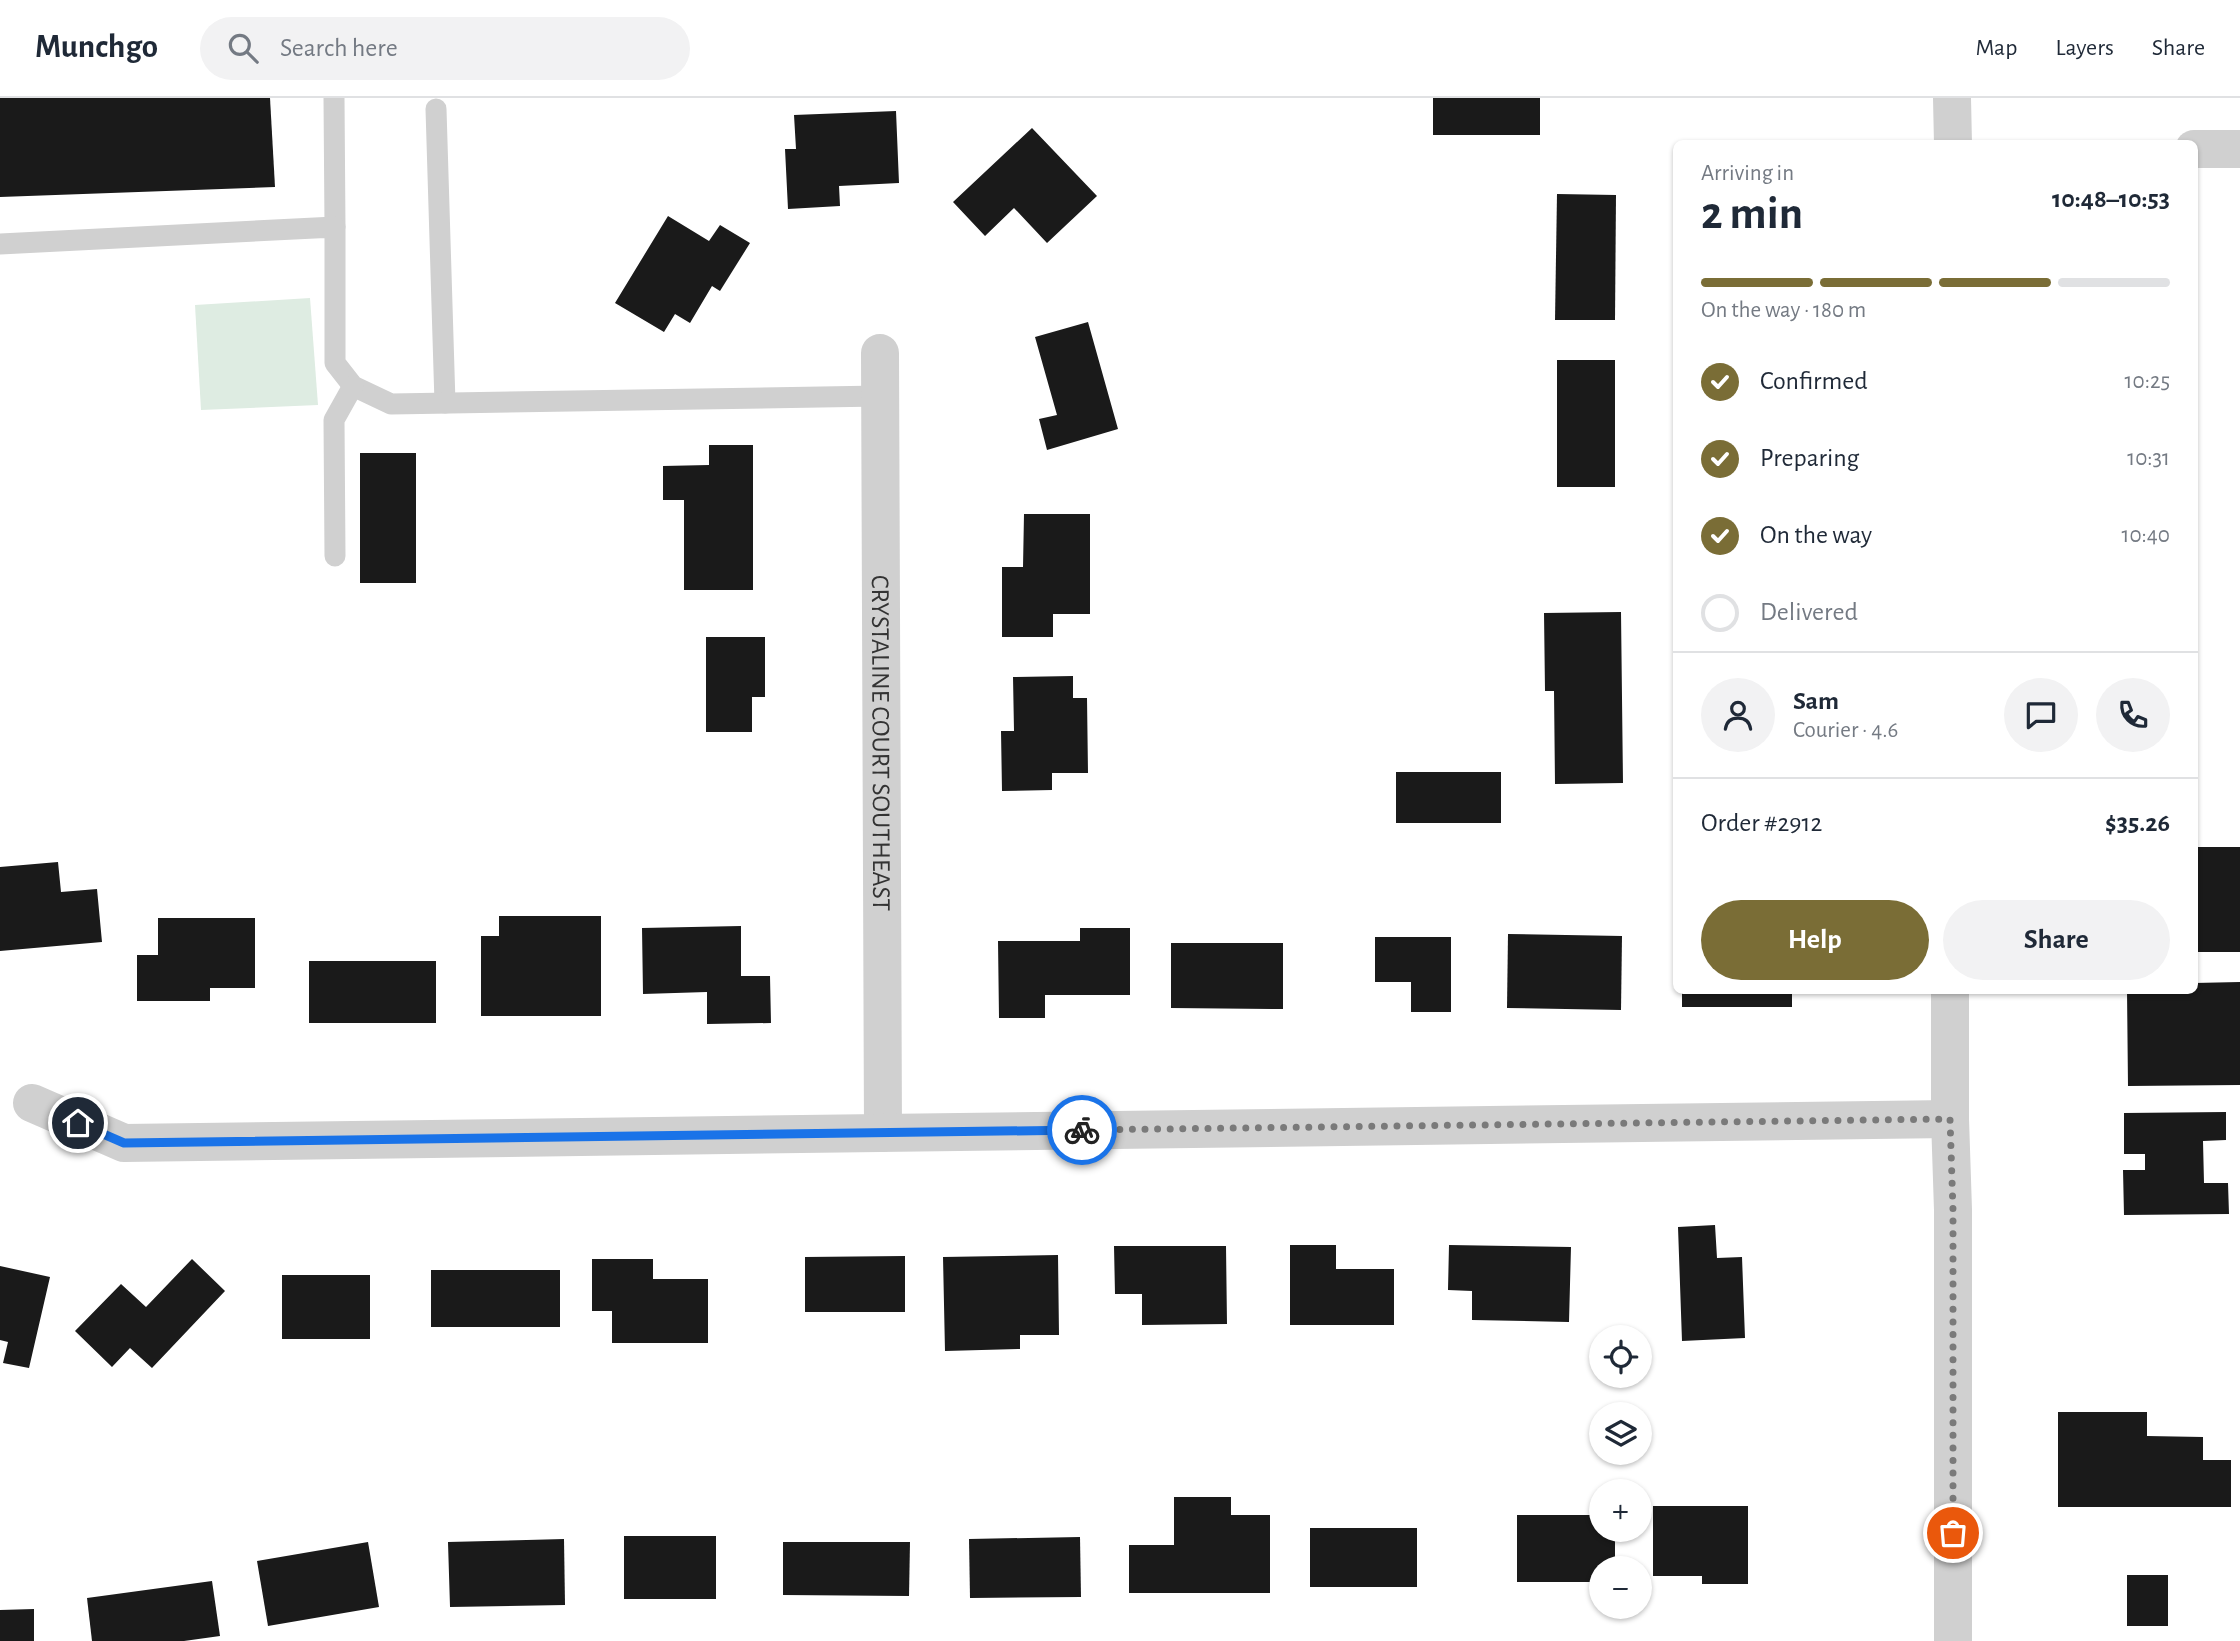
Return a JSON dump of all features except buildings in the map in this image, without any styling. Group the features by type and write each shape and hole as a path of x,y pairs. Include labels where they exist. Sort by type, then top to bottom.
{"street":[{"path":"1952,98 1953,140"},
{"path":"2198,149 2240,149"},
{"name":"CRYSTALINE COURT SOUTHEAST","path":"880,354 883,1133"},
{"path":"1950,994 1953,1641"},
{"path":"32,1103 124,1143 1950,1119"}],"lane":[{"path":"334,98 335,363 353,386 391,404 880,396"},
{"path":"436,109 445,403"},
{"path":"0,244 335,227"},
{"path":"335,556 334,420 353,386"}],"shaded area":[{"path":"310,298 318,405 201,410 195,305"}],"way so far":[{"path":"1082,1130 1950,1119 1953,1210 1953,1533"}],"route":[{"path":"78,1123 124,1143 1082,1130"}]}
